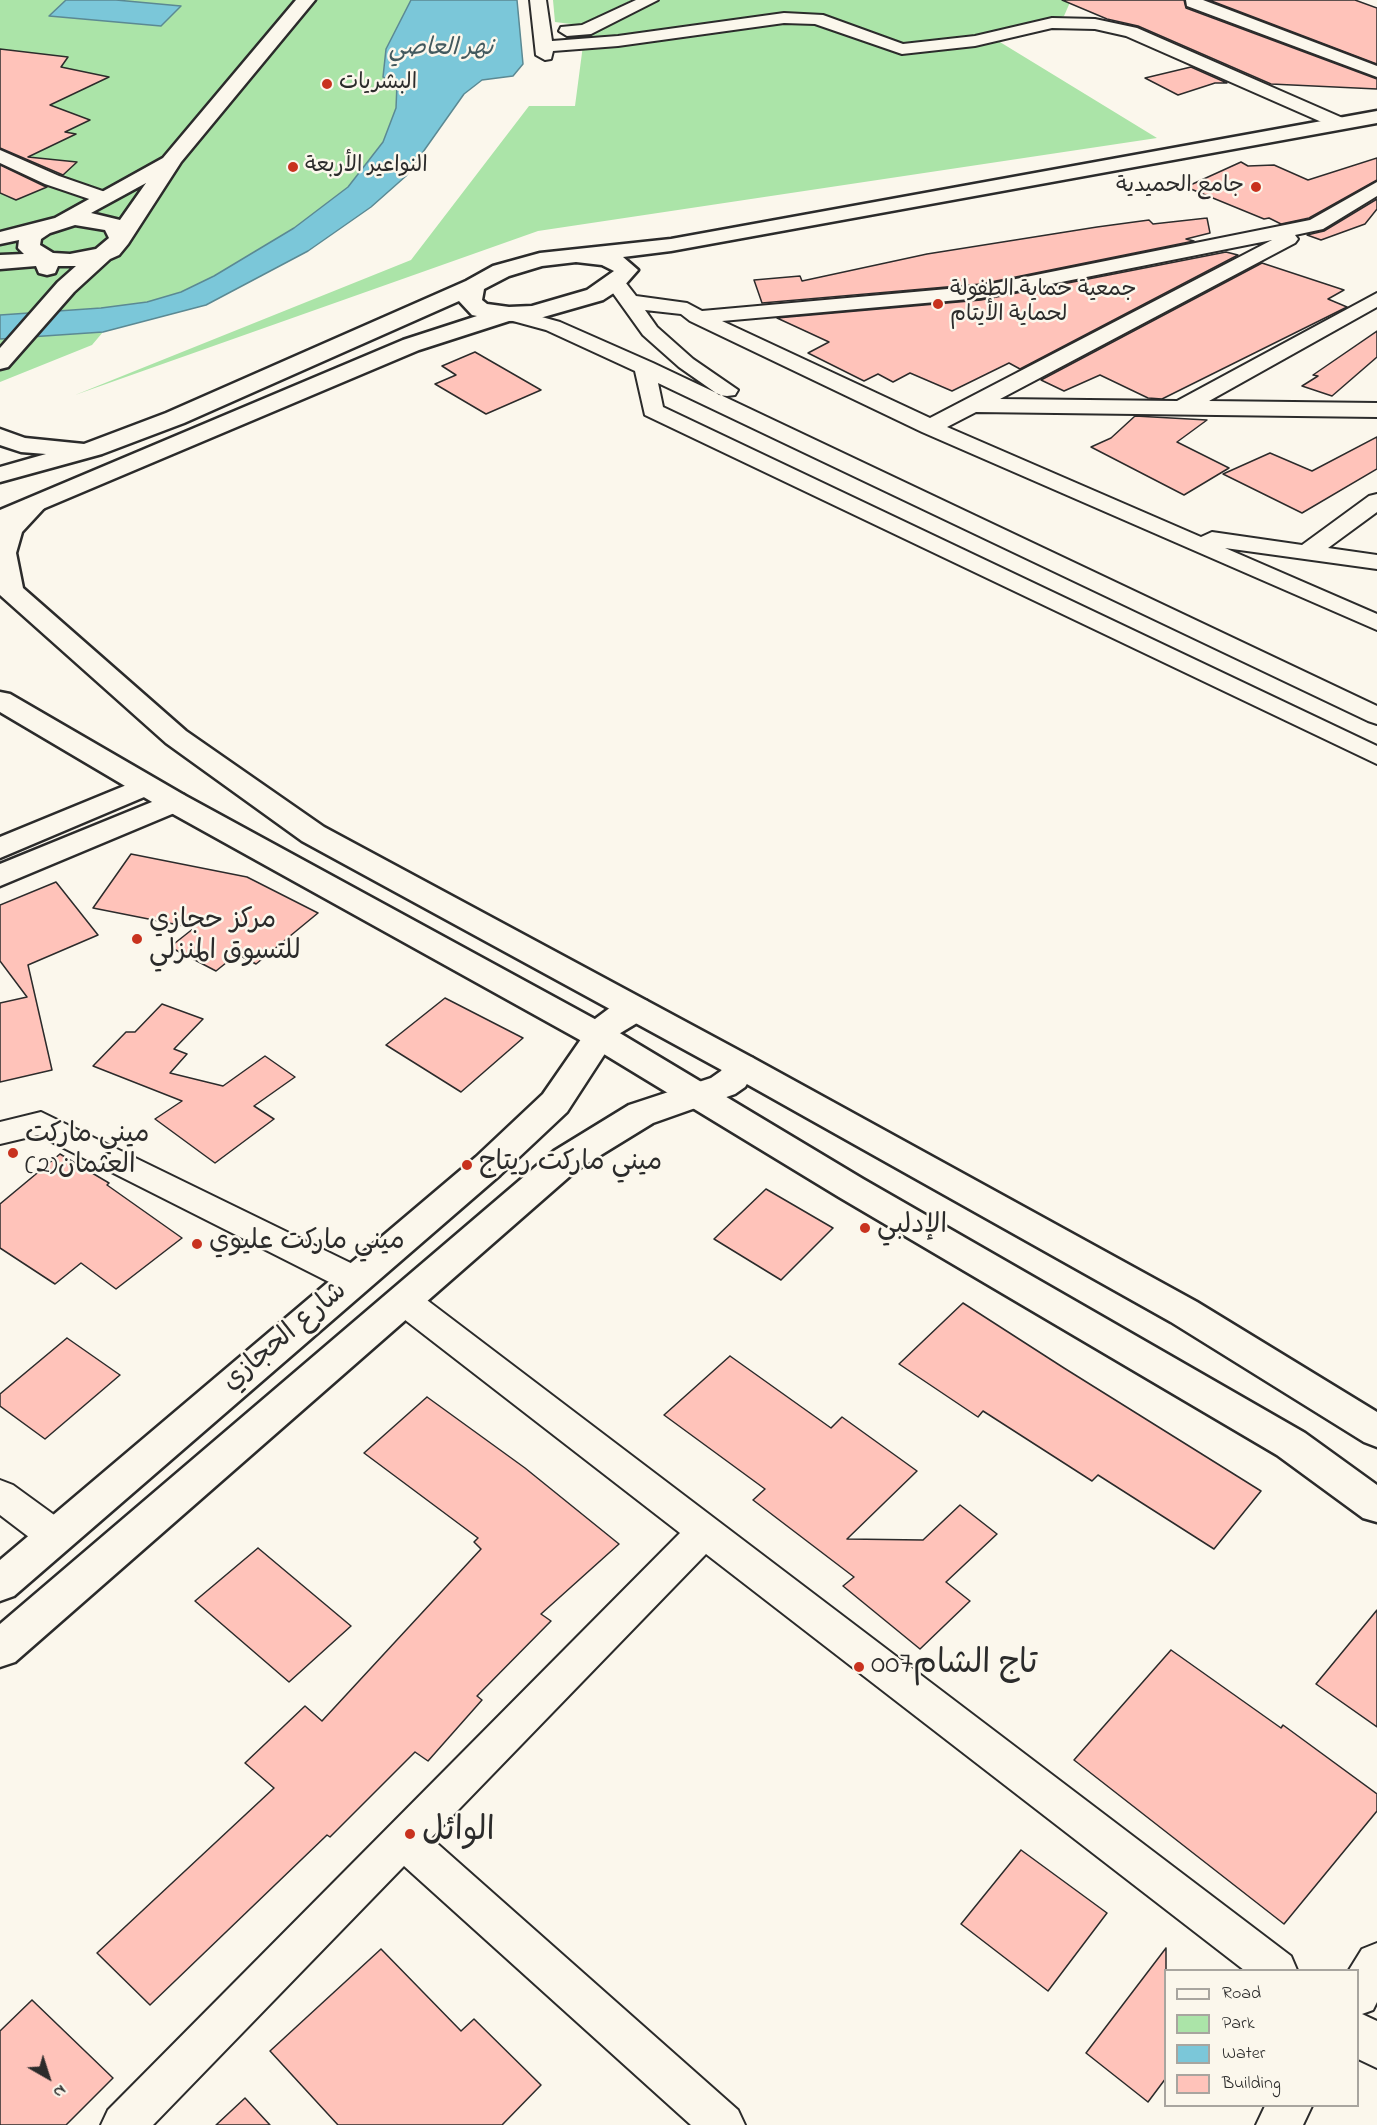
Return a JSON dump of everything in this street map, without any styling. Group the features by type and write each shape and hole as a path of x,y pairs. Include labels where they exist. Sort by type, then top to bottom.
{"main road":[{"path":"0,337 55,287 117,244 121,234 173,158 306,0"},
{"path":"0,475 93,449 175,418 474,286 501,271 540,260 671,245 1377,117"},
{"path":"474,286 470,301 480,310 509,314 533,313 595,295 621,276 1377,133"},
{"path":"48,259 33,252 28,243 30,237 173,158"},
{"path":"0,238 52,224 96,220 113,225 121,234"},
{"path":"0,262 48,259 70,261 103,254"},
{"path":"577,256 614,261 621,276"},
{"path":"48,259 55,287"},
{"path":"0,362 55,287"},
{"path":"0,519 411,345 509,314"},
{"path":"0,436 21,445 53,450 93,449"},
{"path":"34,505 10,530 3,553 5,585 176,737 313,834 741,1066 1184,1312 1377,1431"},
{"path":"0,700 174,802 601,1037 694,1095 1291,1444 1377,1506"},
{"path":"0,848 146,786"},
{"path":"0,876 174,802"},
{"name":"شارع الحجازي","path":"0,1584 488,1166 555,1103 612,1022 636,1009"},
{"path":"0,1649 566,1160 641,1114 723,1086 733,1079 741,1066"}],"street":[{"path":"538,0 544,44"},
{"path":"544,44 585,30 650,0"},
{"path":"1193,2 1377,72"},
{"path":"544,44 618,41 784,18 818,19 902,49 975,41 1052,23 1095,24 1131,32 1339,123"},
{"path":"0,156 52,180 104,198"},
{"path":"930,427 1316,225 1375,191"},
{"path":"650,331 671,320 981,292 1316,225"},
{"path":"621,276 631,302 650,331 686,363 727,390 796,426 1377,700"},
{"path":"1179,408 1241,377 1377,299"},
{"path":"631,302 687,309 697,317 930,427 1377,623"},
{"path":"509,314 553,326 645,368 1377,716"},
{"path":"645,368 653,410 1377,756"},
{"path":"1352,410 1377,386"},
{"path":"971,405 1377,410"},
{"path":"1306,553 1377,501"},
{"path":"1176,534 1377,562"},
{"path":"0,1133 41,1123 355,1280"},
{"path":"403,1300 703,1533 1273,1969"},
{"path":"0,1495 55,1536"},
{"path":"123,2125 703,1533"},
{"path":"403,1839 723,2125"},
{"path":"1359,1993 1377,1963"},
{"path":"1359,2034 1377,2048"},
{"path":"1278,2125 1289,2107"}],"green space":[{"path":"0,0 411,0 386,49 383,77 397,84 396,108 383,142 348,187 294,228 214,276 181,292 147,302 101,308 0,315"},
{"path":"553,0 632,0 579,25 555,22"},
{"path":"656,0 1071,0 1064,16 995,39 1157,138 538,231 75,395 411,260 529,106 575,106 585,30"},
{"path":"103,332 92,345 0,382 0,339"}],"water":[{"path":"66,0 116,0 181,6 161,26 49,16"},
{"name":"نهر العاصي","path":"411,0 517,0 523,64 513,76 482,80 464,94 406,176 371,207 308,251 206,305 103,332 0,339 0,315 101,308 147,302 181,292 214,276 294,228 348,187 383,142 396,108 397,84 383,77 386,49"}],"building":[{"path":"1062,0 1184,0 1186,8 1377,79 1377,89 1271,84 1138,26 1107,19"},
{"path":"1209,0 1355,0 1377,8 1377,64"},
{"path":"0,49 68,57 61,67 109,77 50,105 90,120 65,132 76,134 28,157 77,162 63,175 0,148"},
{"path":"1191,67 1227,83 1215,83 1178,95 1145,78"},
{"path":"1377,158 1377,180 1309,218 1281,224 1186,187 1241,162 1248,166 1274,165 1308,180"},
{"path":"0,165 47,187 16,200 0,193"},
{"path":"1377,199 1377,209 1365,224 1321,240 1307,235 1324,231"},
{"path":"1207,218 1210,233 1186,239 1194,241 981,284 762,303 754,280 800,276 802,281 927,254 1097,227 1149,220 1153,224"},
{"path":"1226,252 1238,255 1020,369 1009,363 952,391 910,373 893,382 878,374 864,381 808,353 829,342 777,318 981,300"},
{"path":"1262,263 1344,290 1328,299 1347,307 1162,399 1148,398 1100,375 1064,391 1041,380"},
{"path":"1377,331 1377,357 1332,396 1302,386 1318,376 1313,375"},
{"path":"475,352 541,390 486,414 435,384 456,375 442,366"},
{"path":"1135,416 1207,420 1177,442 1229,468 1184,495 1091,447 1111,438"},
{"path":"1377,437 1377,469 1302,513 1223,474 1270,453 1312,471"},
{"path":"131,854 247,877 318,913 256,964 237,954 216,971 170,947 194,928 93,908"},
{"path":"56,882 98,935 28,965 52,1070 0,1082 0,1003 27,997 0,961 0,905"},
{"path":"445,998 523,1038 461,1092 386,1045"},
{"path":"162,1004 203,1019 174,1049 187,1054 170,1073 223,1086 265,1056 295,1077 254,1106 274,1119 215,1163 155,1119 182,1101 93,1066 126,1032 135,1032"},
{"path":"60,1154 109,1183 107,1185 182,1238 116,1289 81,1263 55,1284 0,1248 0,1204"},
{"path":"766,1189 833,1228 781,1280 714,1239"},
{"path":"963,1303 1261,1491 1214,1549 1098,1475 1092,1481 983,1411 978,1417 899,1364"},
{"path":"67,1338 120,1375 45,1439 0,1406 0,1394"},
{"path":"730,1356 831,1428 842,1417 917,1471 847,1539 923,1540 960,1505 997,1534 946,1582 970,1601 920,1649 843,1586 854,1577 753,1500 765,1489 664,1415"},
{"path":"427,1397 525,1468 619,1544 541,1614 551,1621 477,1696 482,1700 428,1761 415,1752 330,1837 327,1835 150,2005 97,1953 274,1788 245,1763 305,1706 322,1721 481,1549 474,1542 478,1538 364,1453"},
{"path":"258,1548 351,1626 289,1682 195,1601"},
{"path":"1377,1610 1377,1727 1316,1684"},
{"path":"1171,1650 1281,1728 1283,1725 1377,1794 1377,1811 1284,1924 1074,1760"},
{"path":"1021,1850 1107,1913 1048,1991 961,1924"},
{"path":"1166,1948 1164,2081 1148,2102 1086,2053"},
{"path":"381,1949 461,2031 474,2019 541,2085 502,2125 338,2125 270,2051"},
{"path":"32,2000 113,2078 66,2125 0,2125 0,2031"},
{"path":"245,2098 270,2125 216,2125"}],"place":[{"name":"البشريات","path":"327,84"},
{"name":"النواعير الأربعة","path":"293,167"},
{"name":"جامع الحميدية","path":"1256,187"},
{"name":"جمعية حماية الطفولة لحماية الأيتام","path":"938,304"},
{"name":"مركز حجازي للتسوق المنزلي","path":"137,939"},
{"name":"ميني ماركت العثمان(2)","path":"13,1153"},
{"name":"ميني ماركت ريتاج","path":"467,1165"},
{"name":"الإدلبي","path":"865,1228"},
{"name":"ميني ماركت عليوي","path":"197,1244"},
{"name":"تاج الشام007","path":"859,1667"},
{"name":"الوائل","path":"410,1834"}]}
